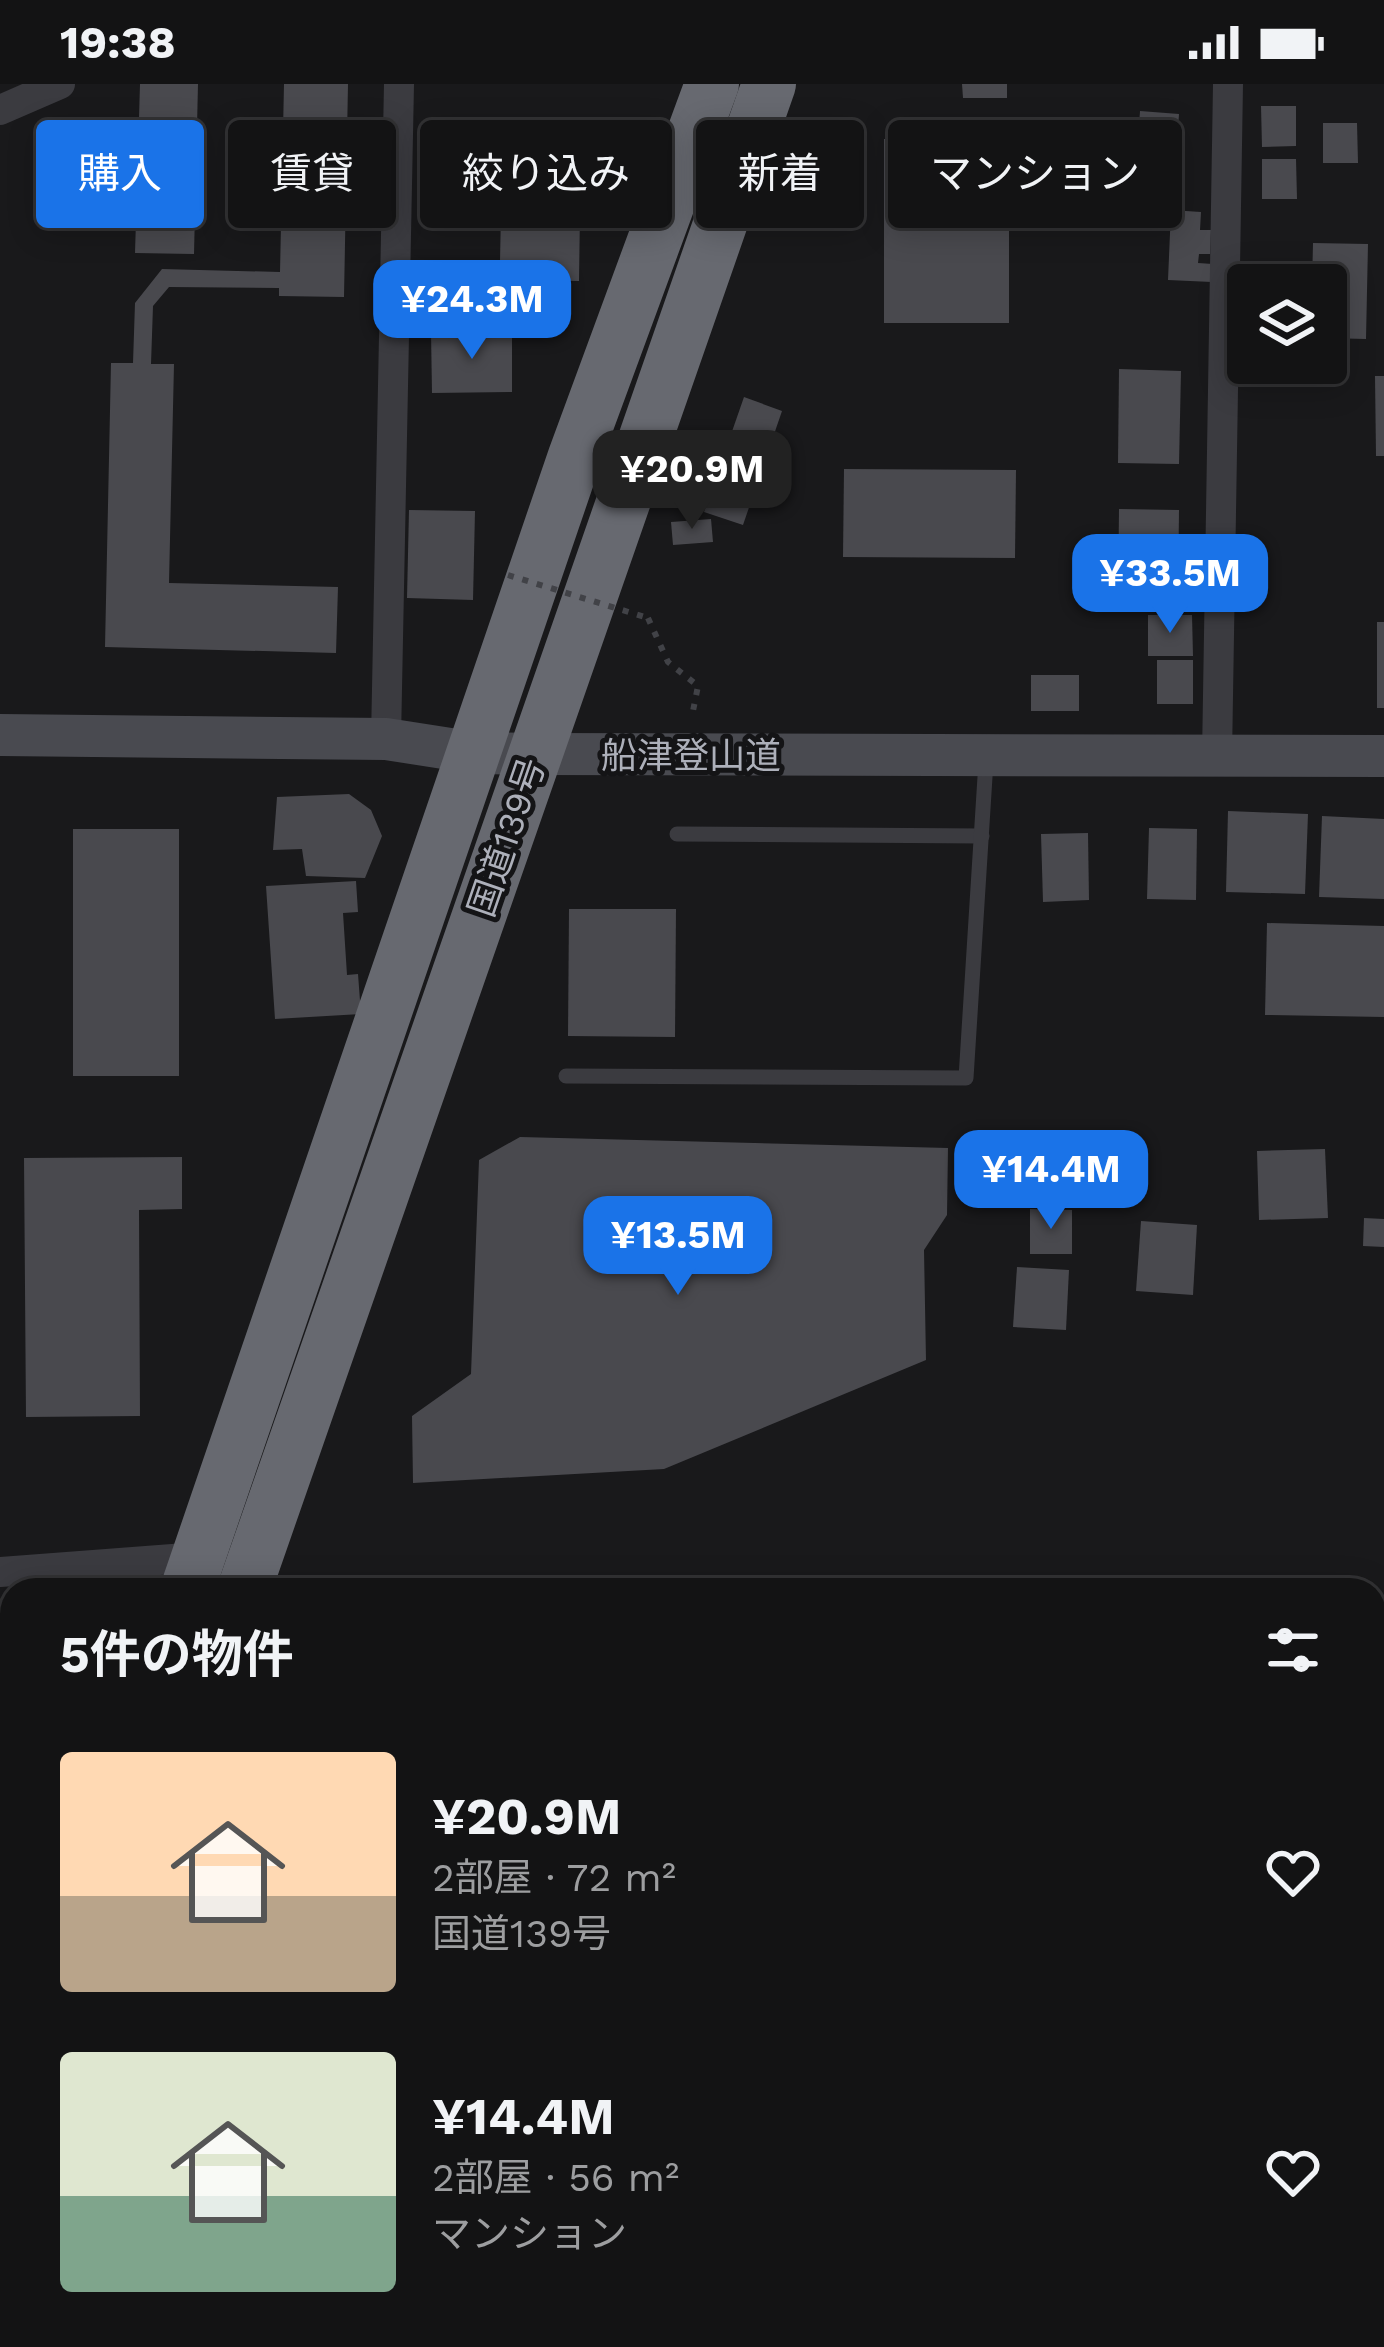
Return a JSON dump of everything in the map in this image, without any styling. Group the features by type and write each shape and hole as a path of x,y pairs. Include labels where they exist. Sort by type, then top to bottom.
{"highway":[{"name":"国道139号","path":"193,1574 575,456 712,84"},
{"name":"国道139号","path":"248,1578 769,84"}],"street":[{"path":"0,110 60,84"},
{"path":"386,739 399,84"},
{"path":"1216,757 1228,84"},
{"name":"船津登山道","path":"0,735 386,739 476,753 535,754 1384,756"},
{"path":"0,1572 193,1574"}],"lane":[{"path":"566,1076 966,1078 986,758"},
{"path":"677,834 982,836"}],"path":[{"path":"508,575 648,618 668,662 698,686"}],"building":[{"path":"140,84 198,84 197,120 139,120"},
{"path":"284,84 348,84 347,120 283,120"},
{"path":"962,84 1007,84 1007,98 963,98"},
{"path":"1261,106 1296,106 1296,146 1262,147"},
{"path":"1140,111 1179,114 1179,120 1139,120"},
{"path":"1323,123 1357,123 1358,163 1323,163"},
{"path":"884,139 888,139 888,228 1009,228 1009,323 884,323"},
{"path":"1262,159 1296,159 1297,199 1262,199"},
{"path":"1182,211 1201,212 1200,230 1211,230 1210,254 1199,254 1198,263 1213,264 1212,282 1168,280 1170,228 1182,228"},
{"path":"136,228 195,228 194,254 135,253"},
{"path":"281,228 345,228 344,297 279,296 279,288 169,287 153,306 151,364 174,364 169,583 338,587 336,653 105,647 111,363 133,363 135,303 162,269 280,272"},
{"path":"501,228 580,228 579,281 513,280 514,262 500,261"},
{"path":"1313,243 1368,244 1366,339 1347,339 1347,264 1312,264"},
{"path":"431,332 512,332 512,392 432,393"},
{"path":"1119,369 1181,371 1179,464 1118,463"},
{"path":"1375,376 1384,376 1384,456 1376,456"},
{"path":"744,397 782,411 743,525 704,512"},
{"path":"844,469 1016,470 1015,558 843,557"},
{"path":"1119,509 1179,510 1178,596 1118,595"},
{"path":"409,510 475,511 473,600 407,598"},
{"path":"711,519 713,542 673,545 671,522"},
{"path":"1148,615 1192,615 1193,656 1148,656"},
{"path":"1377,622 1384,622 1384,708 1377,708"},
{"path":"1157,660 1193,660 1193,704 1157,704"},
{"path":"1031,675 1079,675 1079,711 1031,711"},
{"path":"349,794 371,810 382,836 365,878 306,876 302,849 273,850 277,797"},
{"path":"1228,811 1308,814 1305,894 1226,892"},
{"path":"1322,816 1384,819 1384,899 1319,897"},
{"path":"1149,828 1197,829 1196,900 1147,899"},
{"path":"73,829 179,829 179,1076 73,1076"},
{"path":"1088,833 1089,900 1043,902 1041,834"},
{"path":"356,881 358,912 343,913 347,975 358,974 361,1014 275,1019 266,886"},
{"path":"569,909 676,909 675,1037 568,1036"},
{"path":"1267,923 1384,926 1384,1017 1265,1015"},
{"path":"520,1137 948,1148 947,1215 924,1250 926,1360 664,1469 413,1483 412,1416 471,1374 479,1160"},
{"path":"1325,1149 1328,1218 1259,1220 1257,1151"},
{"path":"182,1157 182,1209 139,1210 140,1416 26,1417 24,1158"},
{"path":"1030,1209 1072,1210 1072,1254 1030,1254"},
{"path":"1364,1218 1384,1219 1384,1247 1363,1246"},
{"path":"1141,1221 1197,1225 1193,1295 1136,1291"},
{"path":"1017,1267 1069,1270 1066,1330 1013,1327"}]}
